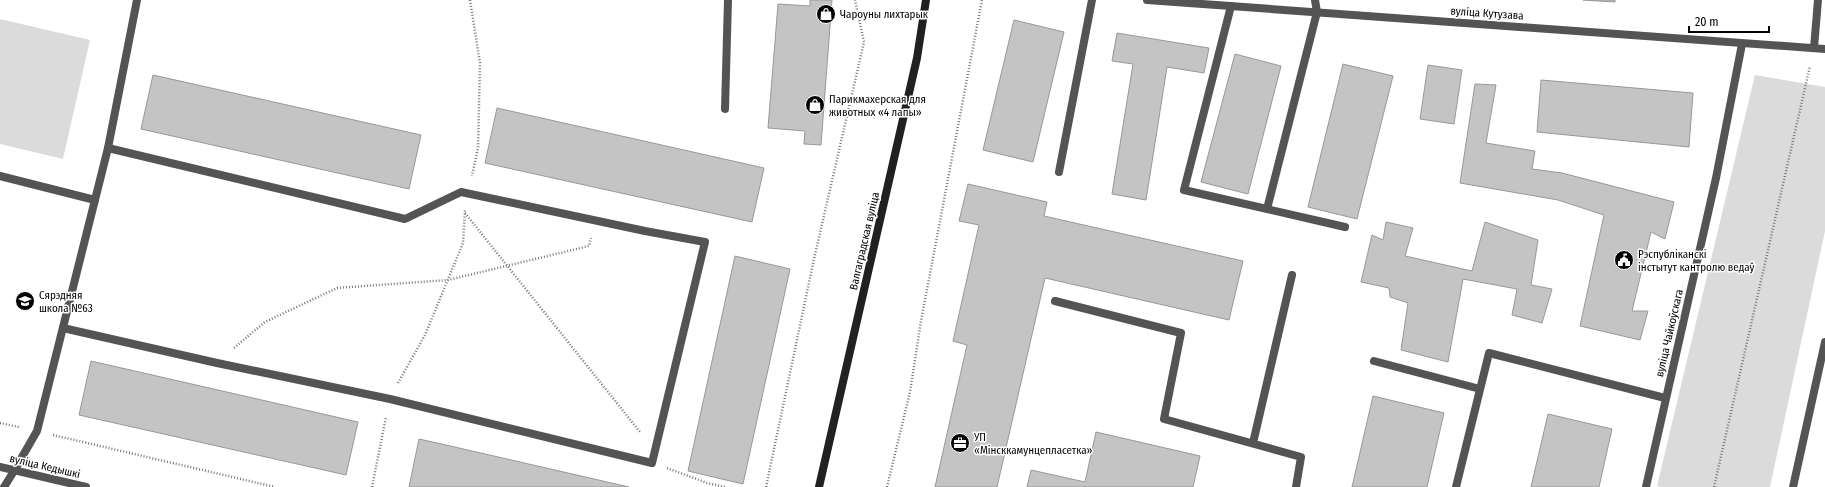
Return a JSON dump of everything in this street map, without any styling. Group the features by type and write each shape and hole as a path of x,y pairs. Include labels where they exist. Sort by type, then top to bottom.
{"main road":[{"name":"Валгаградская вуліца","path":"819,487 917,58 926,0"}],"street":[{"path":"4,487 37,431 108,148 137,0"},
{"path":"725,109 728,0"},
{"path":"1059,172 1092,0"},
{"name":"вуліца Кутузава","path":"1147,0 1825,50"},
{"path":"1267,209 1317,12 1315,0"},
{"path":"1814,48 1818,0"},
{"path":"1231,6 1184,190 1345,227"},
{"name":"вуліца Чайкоўскага","path":"1646,487 1716,178 1742,44"},
{"path":"63,328 217,363 390,399 652,463 705,242 645,231 462,192 405,219 108,148"},
{"path":"0,176 95,200"},
{"path":"1253,443 1292,274"},
{"path":"1055,301 1181,333 1164,419 1301,457 1296,487"},
{"path":"1792,487 1825,342"},
{"path":"1456,487 1489,353 1665,398"},
{"path":"1374,361 1480,389"},
{"name":"вуліца Кедышкі","path":"0,467 86,487"}],"path":[{"path":"372,487 390,399 425,335 463,243 464,212 478,148 480,62 470,0"},
{"path":"766,487 814,259 864,42 855,0"},
{"path":"887,487 910,392 921,321 982,0"},
{"path":"1714,487 1814,48"},
{"path":"464,212 655,450"},
{"path":"217,363 265,322 336,288 448,280 508,267 589,246 595,220"},
{"path":"37,431 275,487"},
{"path":"652,463 707,483 725,487"}],"shaded area":[{"path":"0,19 90,40 63,159 0,144"},
{"path":"1755,75 1825,87 1825,231 1770,487 1657,486"}],"building":[{"path":"810,0 832,0 821,145 804,144 805,131 768,128 778,4 810,6"},
{"path":"1583,0 1615,0 1615,2"},
{"path":"1014,20 1064,32 1033,162 983,150"},
{"path":"1117,33 1209,48 1204,73 1167,67 1146,200 1112,194 1133,64 1112,61"},
{"path":"1235,54 1281,66 1248,194 1201,182"},
{"path":"1343,64 1393,76 1357,219 1308,207"},
{"path":"1428,65 1462,70 1454,124 1420,119"},
{"path":"153,75 421,135 409,189 141,129"},
{"path":"1541,80 1693,93 1689,147 1537,132"},
{"path":"1475,84 1496,85 1486,143 1535,151 1532,169 1562,173 1674,202 1665,239 1651,232 1632,311 1648,311 1640,340 1580,326 1604,215 1558,200 1460,183"},
{"path":"497,108 764,168 752,222 485,163"},
{"path":"968,184 1047,202 1044,216 1243,261 1229,320 1045,278 997,487 935,487 967,345 953,341 979,225 959,221"},
{"path":"1386,222 1413,228 1405,256 1472,271 1485,222 1538,240 1531,285 1552,289 1542,323 1512,315 1517,289 1463,279 1448,362 1401,350 1408,303 1390,297 1389,288 1361,282 1372,235 1383,240"},
{"path":"735,256 790,269 743,484 688,471"},
{"path":"91,361 358,422 346,475 79,415"},
{"path":"1373,396 1444,413 1427,487 1352,487"},
{"path":"1548,414 1612,429 1599,487 1531,487"},
{"path":"1096,432 1200,456 1193,487 1027,487 1031,470 1085,482"},
{"path":"419,439 446,445 629,487 409,487"}],"place":[{"name":"Чароуны лихтарык","path":"826,14"},
{"name":"Парикмахерская для животных «4 лапы»","path":"815,105"},
{"name":"Рэспубліканскі інстытут кантролю ведаў","path":"1624,260"},
{"name":"Сярэдняя школа №63","path":"25,301"},
{"name":"УП «Мінсккамунцепласетка»","path":"960,443"}]}
